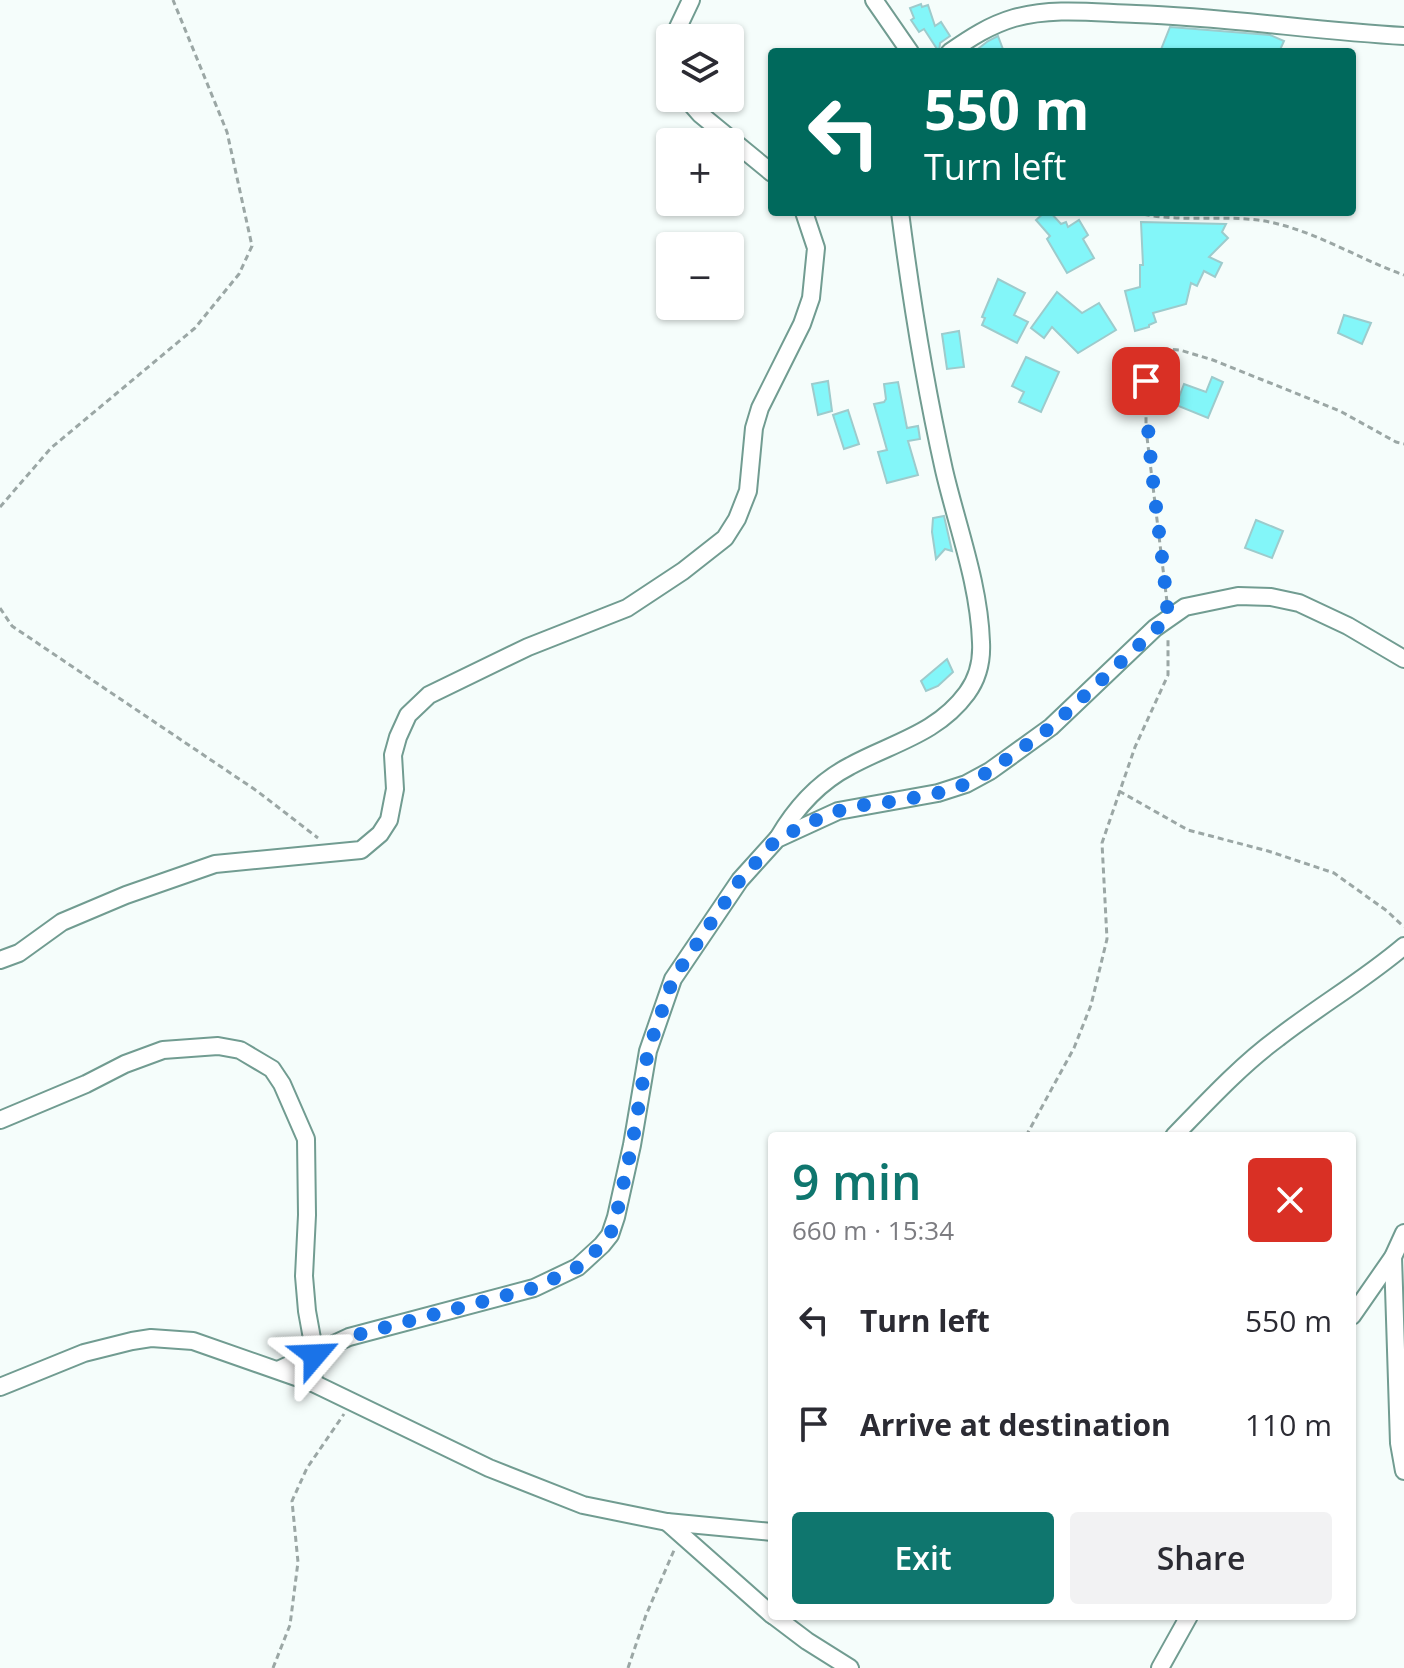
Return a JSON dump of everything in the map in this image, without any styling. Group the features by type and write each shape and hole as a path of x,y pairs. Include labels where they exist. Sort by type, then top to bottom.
{"street":[{"path":"680,24 691,0"},
{"path":"874,0 907,48"},
{"path":"956,48 978,33 1015,18 1062,12 1157,14 1404,36"},
{"path":"698,112 768,170"},
{"path":"0,960 19,953 62,922 126,895 215,864 361,850 380,834 389,820 395,789 393,755 398,737 408,715 429,695 528,647 627,608 683,571 725,538 737,519 748,491 754,428 760,408 802,324 811,298 816,248 805,216"},
{"path":"278,1370 349,1337 547,1283 578,1267 602,1245 610,1235 616,1217 648,1051 673,979 740,880 777,839 789,819 825,781 848,766 912,738 947,717 968,692 981,658 980,621 933,419 901,216"},
{"path":"777,839 838,811 938,793 966,784 990,771 1051,727 1168,618 1185,607 1238,596 1271,597 1299,603 1326,614 1404,659"},
{"path":"1178,1132 1242,1067 1277,1038 1404,946"},
{"path":"0,1120 163,1050 218,1046 240,1050 272,1069 282,1084 306,1139 304,1276 315,1355 313,1383"},
{"path":"1356,1310 1393,1257 1404,1233"},
{"path":"1393,1257 1399,1443 1404,1471"},
{"path":"0,1387 84,1353 151,1338 193,1341 313,1383 536,1488 583,1505 667,1522 768,1532"},
{"path":"667,1522 768,1611"},
{"path":"780,1620 850,1668"},
{"path":"1160,1668 1187,1620"}],"path":[{"path":"0,507 51,448 195,328 239,274 252,246 227,132 173,0"},
{"path":"1149,216 1259,220 1309,234 1404,275"},
{"path":"1028,1132 1074,1048 1091,1005 1107,939 1102,843 1135,747 1168,675 1163,555 1146,429 1146,381 1152,357 1166,349 1213,360 1340,411 1404,444"},
{"path":"0,608 12,626 257,791 336,853"},
{"path":"1119,791 1188,830 1268,851 1334,873 1404,927"},
{"path":"273,1668 290,1625 298,1562 292,1501 307,1468 353,1401"},
{"path":"628,1668 646,1615 681,1534"}],"building":[{"path":"928,5 935,26 941,22 950,36 940,43 939,48 924,29 919,32 911,20 914,18 910,8"},
{"path":"1170,27 1270,35 1284,41 1281,48 1162,48"},
{"path":"998,36 1002,48 979,48"},
{"path":"1040,216 1054,216 1061,224 1066,222 1068,227 1079,220 1088,235 1083,239 1094,258 1067,273 1047,239 1050,236 1036,220"},
{"path":"1141,222 1226,224 1222,232 1228,238 1209,257 1222,263 1215,277 1204,271 1197,286 1191,283 1186,304 1153,313 1156,322 1135,331 1125,291 1140,287 1140,265 1143,265"},
{"path":"998,279 1025,293 1014,315 1028,322 1017,343 982,325 985,318 982,317"},
{"path":"1057,292 1082,313 1099,303 1116,330 1078,353 1052,327 1044,338 1031,328"},
{"path":"1344,315 1371,323 1362,344 1338,333"},
{"path":"959,331 964,367 947,369 942,334"},
{"path":"1026,357 1059,372 1041,412 1019,402 1024,392 1012,386"},
{"path":"1212,377 1223,382 1208,418 1176,405 1184,384 1206,392"},
{"path":"828,381 832,411 818,415 812,384"},
{"path":"898,382 907,428 918,426 920,439 908,441 918,475 887,483 878,452 887,450 874,404 886,399 884,384"},
{"path":"848,410 859,444 844,449 833,415"},
{"path":"944,516 952,551 945,549 936,559 933,518"},
{"path":"1256,520 1283,531 1272,558 1245,548"},
{"path":"947,659 953,672 938,686 926,691 921,681"}],"route":[{"path":"315,1355 349,1337 534,1288 578,1267 610,1235 616,1217 648,1051 673,979 740,880 777,839 838,811 938,793 966,784 990,771 1051,727 1168,618 1146,429 1146,381"}]}
